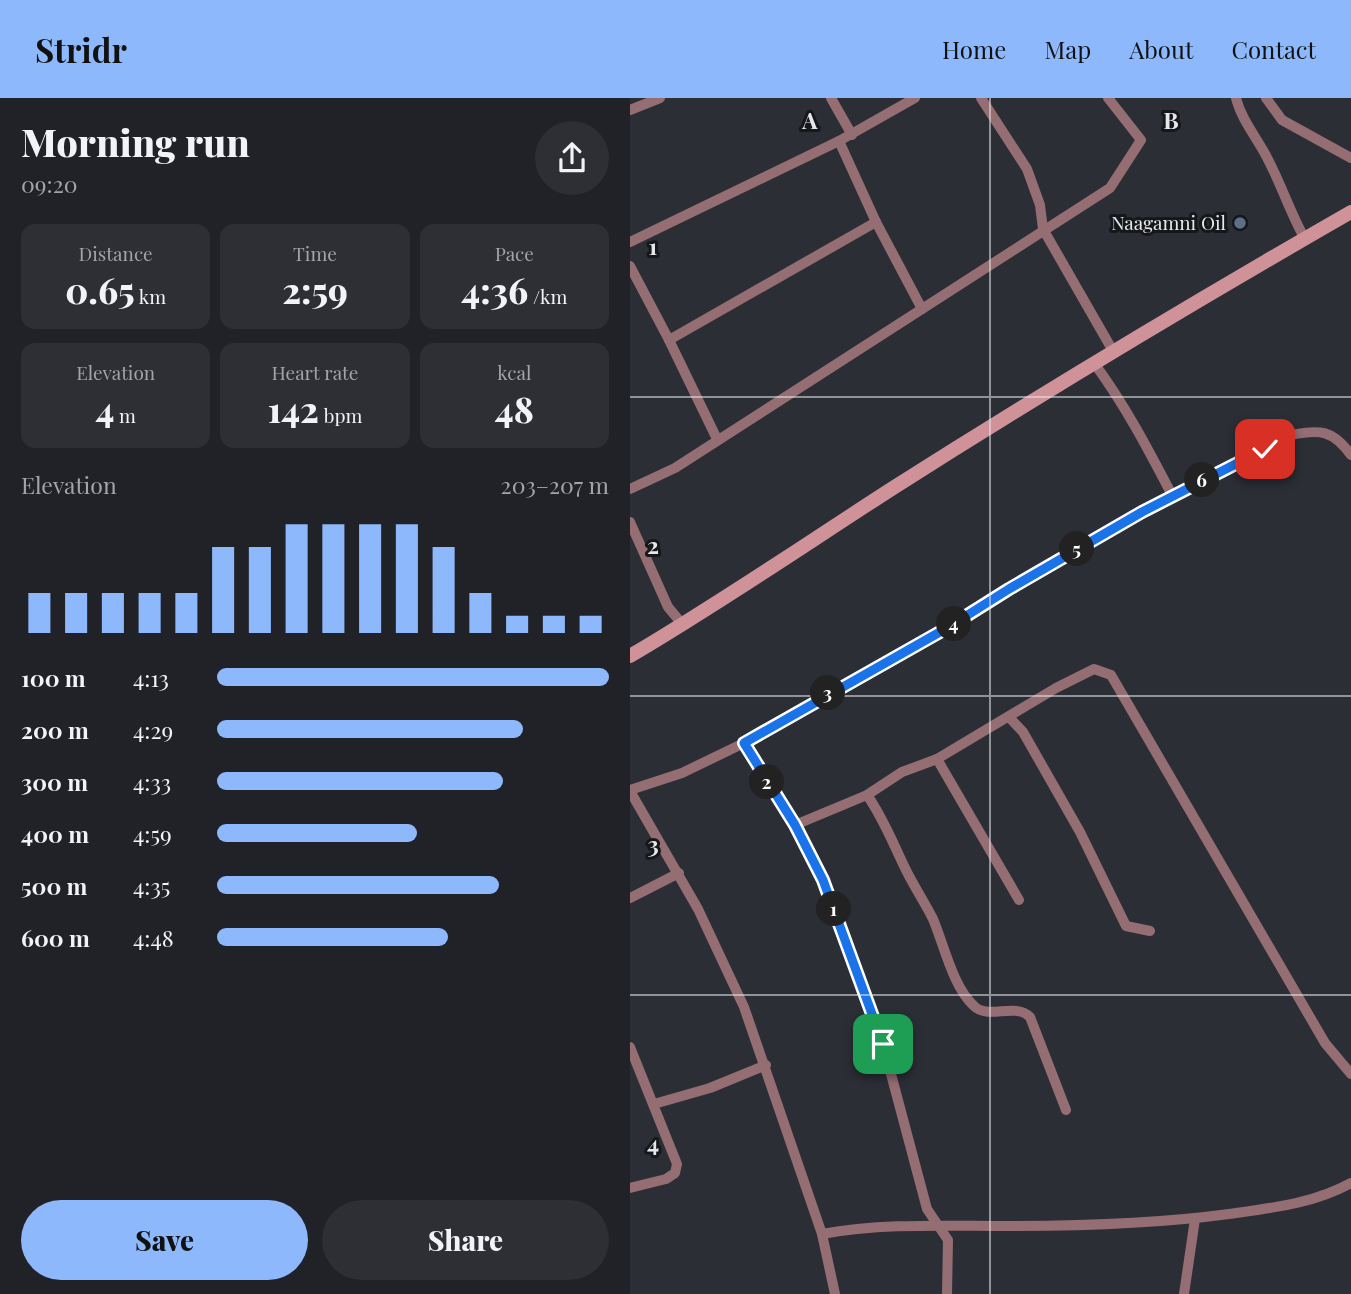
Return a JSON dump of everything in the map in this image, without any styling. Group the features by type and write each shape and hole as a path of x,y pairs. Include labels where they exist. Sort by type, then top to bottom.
{"main road":[{"path":"630,656 1113,351 1351,212"}],"street":[{"path":"630,110 660,98"},
{"path":"831,98 852,135"},
{"path":"630,242 852,135 915,98"},
{"path":"981,98 1027,169 1040,205 1043,229 1113,351"},
{"path":"630,489 674,468 1110,188 1141,140 1108,98"},
{"path":"1236,98 1240,111 1264,153 1292,217 1305,239"},
{"path":"1266,98 1282,120 1351,158"},
{"path":"839,141 876,222 922,309"},
{"path":"669,340 876,222"},
{"path":"630,267 717,439"},
{"path":"1094,363 1138,430 1172,495"},
{"path":"835,1294 822,1234 744,1006 679,873 630,790 682,773 744,743 937,634 1172,495 1291,435 1309,431 1325,432 1344,445 1351,455"},
{"path":"630,522 668,607 683,625"},
{"path":"795,825 867,795 902,772 937,759 1056,688 1094,669 1111,675 1325,1043 1351,1074"},
{"path":"1009,716 1023,732 1074,821 1126,926 1150,931"},
{"path":"744,743 795,825 823,880 879,1032 931,1218 948,1240 947,1294"},
{"path":"937,759 1019,900"},
{"path":"867,795 878,811 932,918 967,997 974,1007 981,1011 1025,1012 1030,1017 1066,1110"},
{"path":"630,898 679,873"},
{"path":"630,1047 677,1164 675,1173 666,1179 630,1188"},
{"path":"654,1104 709,1088 766,1065"},
{"path":"822,1234 843,1230 938,1226 1099,1226 1195,1219 1295,1205 1351,1183"},
{"path":"1184,1294 1195,1219"}],"place":[{"name":"Naagamni Oil","path":"1240,223"}],"route":[{"path":"883,1044 823,880 795,825 744,743 947,628 1180,490 1265,449"}]}
